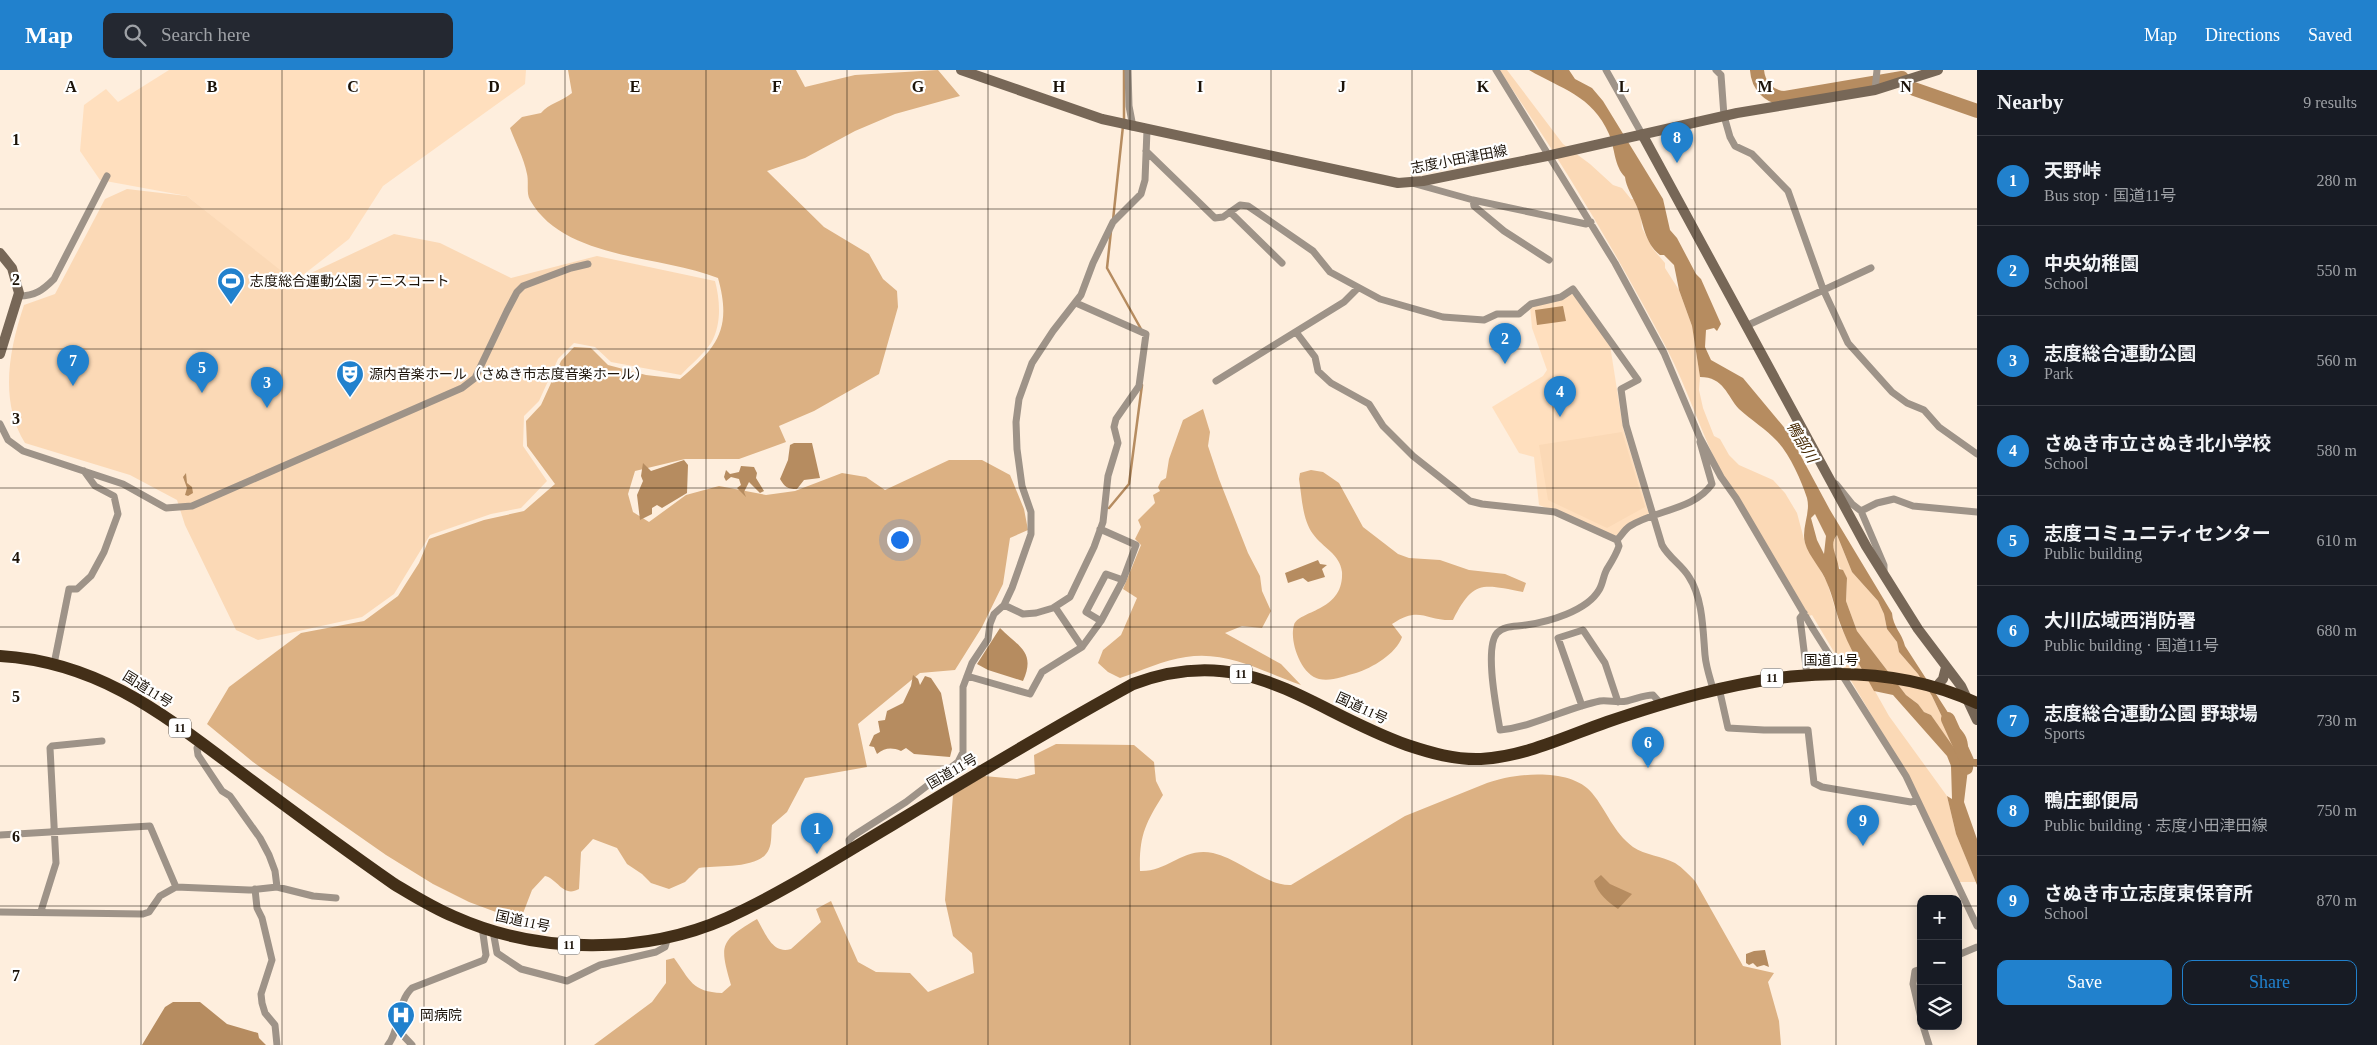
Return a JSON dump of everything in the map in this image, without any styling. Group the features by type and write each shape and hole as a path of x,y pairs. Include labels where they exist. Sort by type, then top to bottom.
{"highway":[{"name":"国道11号","path":"0,656 54,664 78,670 127,692 201,742 394,884 456,918 519,938 564,944 630,943 668,936 725,918 850,850 1118,692 1149,678 1174,672 1218,670 1253,676 1280,686 1392,739 1431,753 1472,759 1504,756 1530,750 1661,704 1716,688 1784,676 1844,674 1939,684 1956,695 1973,701"}],"main road":[{"name":"志度小田津田線","path":"961,70 1072,110 1133,127 1386,182 1410,182 1549,155 1938,70"},
{"path":"1638,135 1746,326 1826,476 1884,576 1918,629 1973,701 1977,720"},
{"path":"0,253 12,268 19,296 0,354"},
{"path":"1939,684 1946,666"}],"street":[{"path":"1128,70 1129,106 1133,127"},
{"path":"1496,70 1591,222 1664,353 1700,438 1721,477 1736,498 1804,613 1844,674 1906,776 1977,926"},
{"path":"1606,70 1638,135"},
{"path":"1716,70 1721,75 1724,116 1730,137 1735,146 1752,154 1788,191 1823,289 1848,343 1892,392 1908,403 1924,410 1940,427 1977,454"},
{"path":"1875,84 1877,70"},
{"path":"850,850 849,840 906,802 958,762 963,752 963,687 972,663 988,638 994,614 1004,605 1031,534 1032,522 1022,486 1017,449 1016,422 1019,399 1032,363 1053,331 1076,304 1113,222 1141,194 1145,180 1147,130"},
{"path":"1146,151 1216,218 1223,217 1240,205 1248,206 1313,251 1330,272 1358,288 1395,305 1443,317 1456,316 1484,320 1497,314 1519,314 1531,304 1561,297 1573,289 1638,380 1621,389 1626,425 1664,550 1689,577 1698,602 1704,626 1706,662 1728,728 1808,730 1814,784 1911,802 1917,800"},
{"path":"19,296 29,296 42,291 54,279 107,176"},
{"path":"1410,182 1422,187 1473,200 1586,224 1591,222"},
{"path":"1473,200 1474,206 1504,231 1549,260"},
{"path":"1230,212 1282,263"},
{"path":"0,424 8,440 23,451 124,484 166,508 179,509 192,506 462,388 475,378 507,310 523,286 571,268 588,264"},
{"path":"1746,326 1871,268"},
{"path":"1216,380 1344,302 1358,288"},
{"path":"1004,605 1022,614 1036,613 1055,606 1070,596 1100,530 1108,476 1118,443 1114,427 1116,420 1139,386 1146,334 1076,304"},
{"path":"1296,332 1315,357 1318,371 1331,383 1368,404 1383,426 1412,456 1470,501 1555,512 1617,540 1619,546 1615,559 1607,569 1599,592 1586,603 1567,615 1526,625 1507,627 1497,633 1493,641 1491,673 1500,730 1517,728 1582,706 1603,701 1618,702 1653,695 1661,704"},
{"path":"1617,540 1629,526 1685,505 1708,490 1712,484 1701,448 1700,438"},
{"path":"54,664 68,589 77,589 91,576 104,552 118,514 114,496 95,486 84,471"},
{"path":"1826,476 1832,479 1852,504 1861,511 1884,565 1884,576"},
{"path":"1861,511 1877,503 1894,499 1913,506 1977,512"},
{"path":"967,676 1030,694 1042,672 1082,647 1101,621 1123,580 1136,545 1100,530"},
{"path":"1101,621 1086,612 1106,574 1123,580"},
{"path":"1055,606 1082,647"},
{"path":"1804,613 1800,618 1807,675"},
{"path":"1582,706 1558,638 1583,630 1605,663 1618,702"},
{"path":"41,911 55,868 50,748 52,746 102,741"},
{"path":"201,742 197,748 198,755 222,791 230,796 260,838 270,855 277,887"},
{"path":"0,835 150,826 176,887"},
{"path":"0,912 41,911 143,914 150,912 160,896 176,887 254,889 277,887 313,896 336,898"},
{"path":"254,889 257,908 262,918 272,960 261,994 262,1003 265,1014 275,1025 277,1045"},
{"path":"488,929 497,953 521,969 567,981 600,965 656,952 665,946 668,936"},
{"path":"388,1045 397,1029 406,993 412,988 484,960 488,929"},
{"path":"1962,953 1977,947"},
{"path":"1917,971 1915,972 1913,984 1917,1001"},
{"path":"397,1029 412,1045"},
{"path":"1924,1030 1930,1045"}],"shaded area":[{"path":"169,70 526,70 525,84 383,186 349,239 294,282 187,196 100,180 80,151 84,105 106,89 118,102"},
{"path":"568,70 796,70 805,87 855,75 938,70 960,96 895,114 855,131 805,158 767,171 824,227 869,254 883,279 897,291 898,307 879,374 814,411 779,426 786,442 739,459 685,459 635,471 628,494 633,512 649,522 686,495 719,486 766,495 795,491 842,473 866,477 885,490 949,460 982,460 1010,475 1024,509 1028,530 1010,538 1003,584 982,627 955,670 920,673 858,724 867,767 805,778 787,812 772,825 770,847 764,856 738,865 699,868 685,882 669,889 651,883 627,864 617,848 593,839 581,852 579,889 573,891 565,890 545,876 532,890 520,921 469,902 433,884 386,855 253,762 207,724 229,687 301,633 364,621 398,596 419,563 429,539 484,520 524,511 555,484 527,446 526,421 541,405 561,361 574,347 591,348 608,365 646,375 680,379 704,357 712,346 722,323 722,295 718,278 589,245 566,234 545,220 530,200 526,168 510,128 522,117 541,113 572,93"},
{"path":"1499,70 1507,70 1563,144 1590,164 1613,185 1622,188 1631,199 1634,199 1641,218 1642,228 1653,249 1665,263 1665,268 1679,290 1692,326 1700,377 1699,390 1703,408 1714,436 1720,439 1729,455 1739,465 1773,480 1785,493 1797,513 1805,543 1827,582 1840,625 1854,654 1889,716 1947,796 1956,834 1976,882 1959,882 1906,773 1812,615 1809,616 1753,528 1722,474 1675,364 1588,207"},
{"path":"1529,70 1569,70 1575,79 1592,88 1603,101 1663,199 1670,230 1677,238 1696,274 1701,279 1721,324 1717,331 1714,328 1706,330 1705,347 1711,360 1743,378 1788,432 1830,510 1892,613 1905,646 1956,725 1965,735 1972,759 1977,759 1977,767 1972,766 1968,769 1964,802 1977,839 1977,885 1956,834 1947,796 1952,799 1951,766 1947,756 1893,695 1874,691 1856,657 1843,632 1825,578 1805,543 1807,498 1791,460 1768,432 1739,409 1720,384 1715,380 1700,377 1692,326 1679,290 1674,265 1664,255 1660,255 1655,250 1648,239 1625,177 1619,168 1611,139 1602,121 1594,110 1575,94","holes":["1815,514 1826,536 1824,554 1817,540 1811,518","1837,535 1852,572 1878,601 1884,614 1887,629 1897,642 1899,652 1918,674 1932,696 1943,719 1960,742 1964,762 1931,715 1924,712 1918,704 1906,695 1857,631 1846,601 1847,578 1843,570 1839,569 1833,547 1834,539"]},
{"path":"127,189 187,196 294,281 394,234 440,243 511,278 597,256 715,281 719,304 717,328 715,336 708,347 681,375 611,362 595,347 574,343 558,359 539,401 524,416 523,446 547,481 521,508 491,514 430,535 394,594 362,617 258,640 236,630 185,525 177,500 130,475 25,443 12,411 9,394 11,359 18,323 24,305 55,294 105,199"},
{"path":"1573,294 1610,345 1623,428 1649,514 1616,536 1539,505 1534,457 1519,453 1492,407 1543,376 1547,370 1532,328 1530,306"},
{"path":"1563,306 1566,321 1537,325 1535,310"},
{"path":"1203,409 1210,432 1208,446 1219,479 1248,553 1260,576 1262,591 1271,611 1262,628 1242,626 1225,633 1281,664 1301,685 1230,659 1216,657 1178,658 1120,678 1108,672 1098,663 1103,650 1121,635 1137,598 1123,589 1141,545 1135,539 1141,527 1138,520 1155,503 1153,495 1160,491 1158,487 1161,481 1166,478 1169,459 1183,420"},
{"path":"1622,432 1645,507 1607,528 1548,500 1539,445"},
{"path":"794,443 812,443 820,478 804,480 797,489 791,489 783,484 780,479 788,460 790,445"},
{"path":"684,460 688,465 687,493 662,508 657,505 652,508 652,514 640,520 637,495 643,481 641,476 643,463 651,471"},
{"path":"741,466 754,467 757,473 756,478 764,491 760,493 749,482 744,492 746,497 737,488 741,485 739,479 731,477 726,481 724,477 726,470 730,474 739,472"},
{"path":"1311,470 1323,472 1339,483 1363,527 1398,554 1409,558 1440,560 1469,570 1505,574 1526,583 1523,592 1498,587 1480,588 1473,591 1467,598 1453,620 1443,620 1422,615 1402,618 1392,624 1402,637 1399,643 1389,655 1376,664 1356,673 1333,679 1324,680 1313,676 1302,664 1295,648 1293,640 1294,625 1304,616 1321,608 1336,595 1341,585 1342,572 1338,560 1317,539 1307,522 1299,479 1300,473"},
{"path":"186,473 187,483 192,487 193,493 188,496 185,495 187,488 183,477"},
{"path":"1837,535 1852,572 1878,601 1884,614 1887,629 1897,642 1899,652 1918,674 1932,696 1943,719 1960,743 1964,761 1962,762 1931,715 1924,712 1918,704 1906,695 1857,631 1846,601 1847,578 1835,557 1833,545"},
{"path":"1318,560 1320,564 1327,565 1322,569 1325,577 1308,582 1303,578 1288,583 1285,573"},
{"path":"1000,628 1024,651 1028,663 1023,681 988,670 977,664"},
{"path":"913,675 918,679 920,685 925,676 931,678 941,693 952,749 950,757 914,754 906,748 901,751 894,749 883,750 877,754 874,747 869,746 874,735 880,732 878,721 885,720 887,711 903,703 911,686"},
{"path":"1056,744 1134,745 1154,762 1156,781 1163,795 1144,831 1140,871 1159,868 1193,853 1213,853 1223,856 1262,877 1291,885 1405,816 1487,783 1498,779 1542,774 1571,779 1583,785 1592,793 1620,835 1633,847 1675,863 1695,881 1743,966 1774,973 1768,982 1779,1021 1781,1045 594,1045 652,1002 666,983 666,960 674,958 688,978 698,987 722,993 731,985 724,952 729,939 736,933 757,919 774,946 784,950 791,949 821,922 816,909 831,901 858,962 876,972 910,973 928,992 974,973 972,953 953,936 945,900 953,795 984,776 1017,779 1035,774 1034,755"},
{"path":"1601,875 1610,884 1632,894 1618,909 1604,897 1596,886 1594,881"},
{"path":"1765,950 1769,967 1764,965 1757,967 1753,963 1749,965 1746,963 1746,954"},
{"path":"173,1002 200,1002 227,1024 258,1033 259,1038 266,1045 142,1045 165,1007"}],"waterway":[{"path":"1124,70 1124,121"},
{"path":"1757,70 1765,90 1774,96 1785,98 1902,78"},
{"path":"1914,89 1977,111"},
{"path":"1113,220 1123,126"},
{"path":"1111,231 1107,268 1141,329"},
{"path":"1109,508 1129,484 1142,385"},
{"name":"鴨部川","path":"1948,719 1967,761 1966,768"}],"place":[{"name":"鴨庄郵便局","path":"1677,163"},
{"name":"志度総合運動公園 テニスコート","path":"231,305"},
{"name":"中央幼稚園","path":"1505,364"},
{"name":"志度総合運動公園 野球場","path":"73,386"},
{"name":"志度コミュニティセンター","path":"202,393"},
{"name":"源内音楽ホール（さぬき市志度音楽ホール）","path":"350,398"},
{"name":"志度総合運動公園","path":"267,408"},
{"name":"さぬき市立さぬき北小学校","path":"1560,417"},
{"name":"大川広域西消防署","path":"1648,768"},
{"name":"さぬき市立志度東保育所","path":"1863,846"},
{"name":"天野峠","path":"817,854"},
{"name":"岡病院","path":"401,1039"}]}
